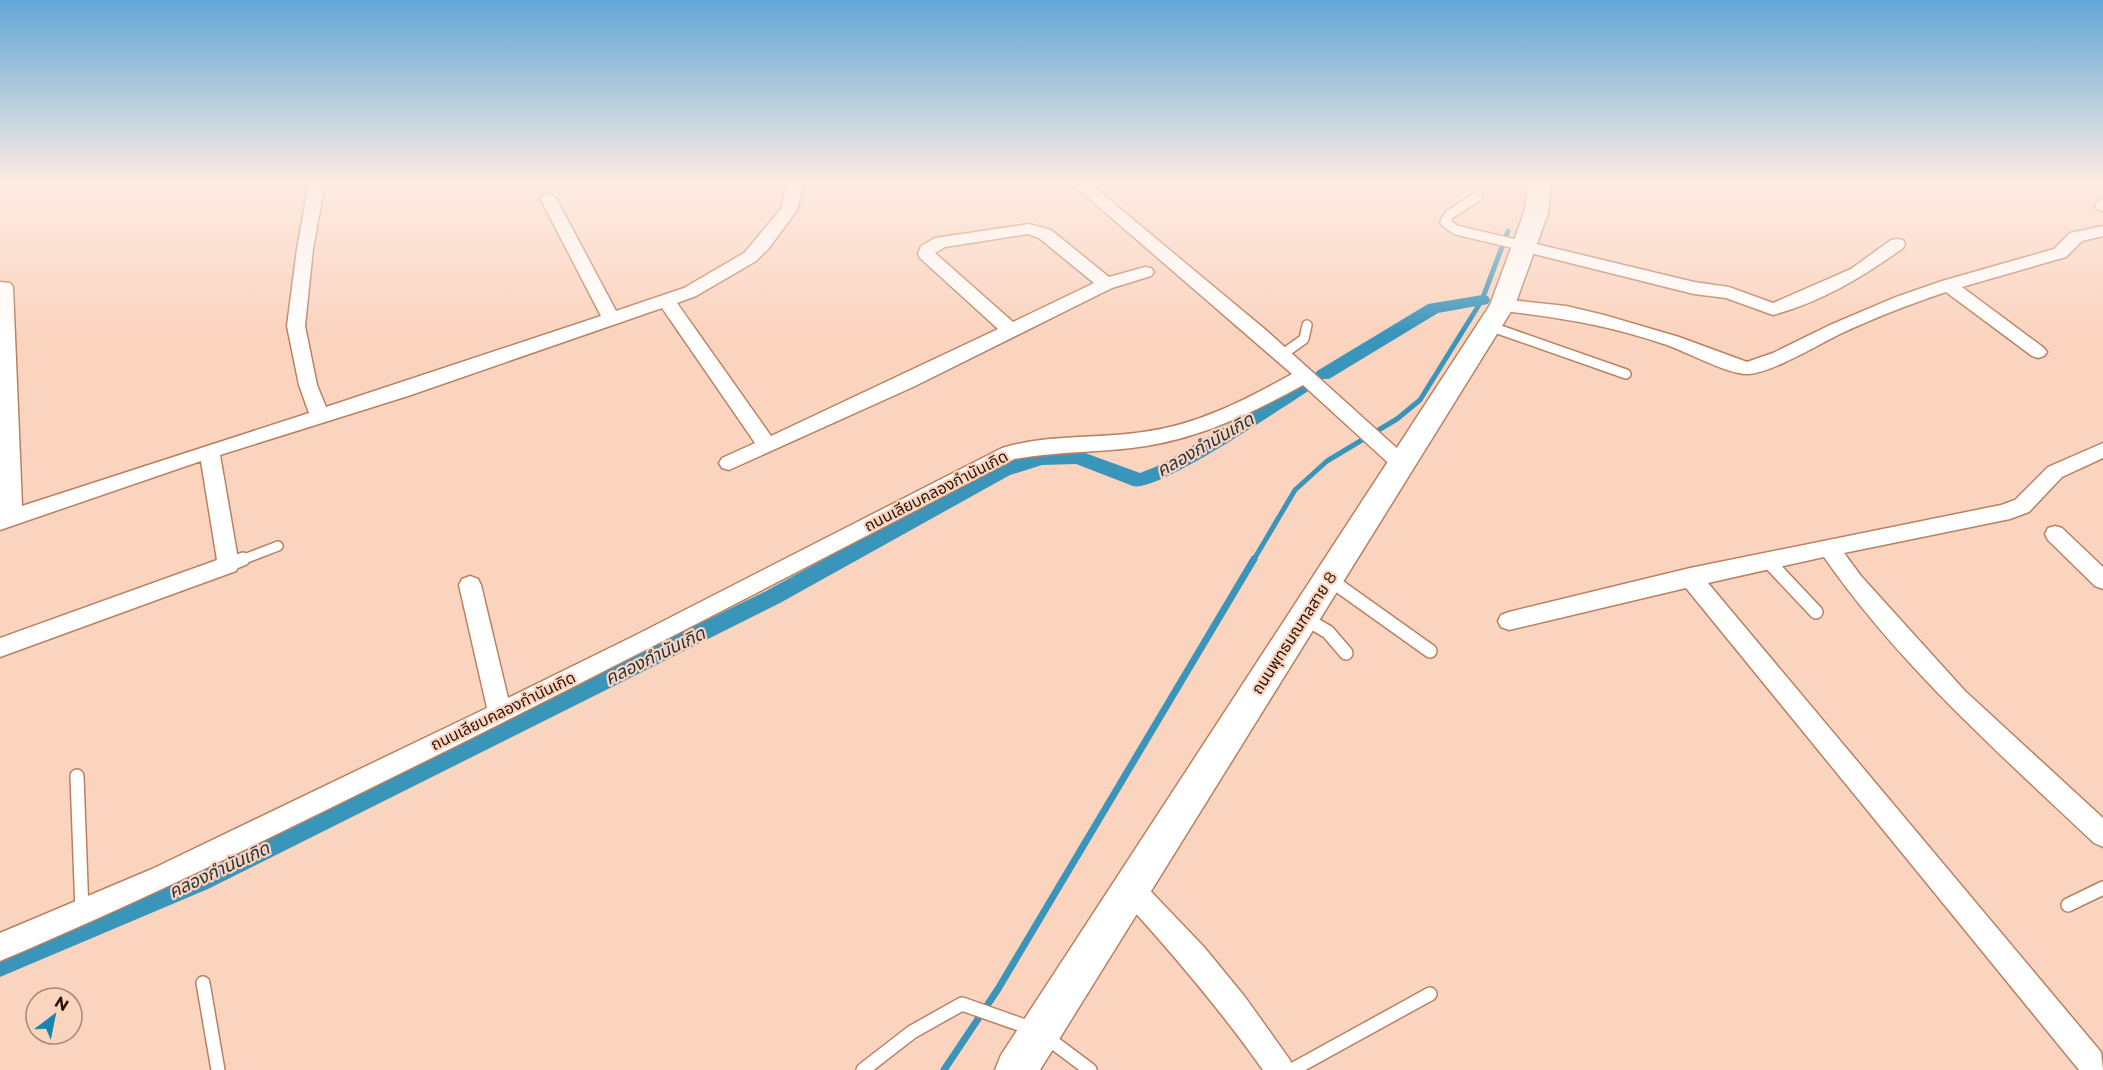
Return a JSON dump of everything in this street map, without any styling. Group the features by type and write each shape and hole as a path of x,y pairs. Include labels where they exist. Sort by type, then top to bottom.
{"street":[{"path":"308,232 296,326 308,385 321,416"},
{"path":"565,232 610,319"},
{"path":"4,287 6,520 690,292 750,257 771,232"},
{"path":"1009,232 941,242 927,250 926,254 1010,330"},
{"path":"1040,232 1107,284"},
{"path":"1138,232 1283,354 1402,465"},
{"name":"ถนนพุทธมณฑลสาย 8","path":"1016,1070 1496,316 1529,232"},
{"path":"1496,316 1566,312 1673,341 1737,366 1748,368 1780,357 1836,329 1902,301 1948,285 2060,253 2076,237 2099,232"},
{"path":"1524,246 1694,288 1729,293 1773,309 1822,290 1857,273 1897,244"},
{"path":"729,463 906,382 1107,284 1145,272"},
{"path":"1948,285 2038,352"},
{"path":"666,300 768,445"},
{"name":"ถนนเลียบคลองกำนันเกิด","path":"0,947 161,878 500,713 644,642 1009,453 1040,446 1162,436 1194,428 1253,405 1306,375"},
{"path":"0,648 228,566 209,451"},
{"path":"1509,621 1767,560 2003,513 2022,506 2055,472 2100,455"},
{"path":"2055,534 2103,580"},
{"path":"1828,547 1859,590 1957,698 2103,835"},
{"path":"1690,577 2091,1062 2095,1070"},
{"path":"470,585 500,713"},
{"path":"1130,888 1194,957 1235,1007 1280,1070"}],"lane":[{"path":"1464,232 1524,246"},
{"path":"1496,316 1626,374"},
{"path":"1283,354 1304,339 1307,325"},
{"path":"228,566 278,546"},
{"path":"1767,560 1816,612"},
{"path":"1329,579 1430,651"},
{"path":"1304,618 1328,632 1346,653"},
{"path":"77,776 82,912"},
{"path":"2068,905 2103,888"},
{"path":"203,983 218,1070"},
{"path":"1292,1070 1430,994"},
{"path":"862,1070 912,1032 962,1004 1040,1032 1090,1070"}],"waterway":[{"path":"1253,561 1295,490 1327,461 1397,419 1420,400 1482,300 1508,232"},
{"name":"คลองกำนันเกิด","path":"1323,375 1434,308 1482,300"},
{"name":"คลองกำนันเกิด","path":"0,964 199,881 773,597 1003,470 1042,458 1077,457 1140,481 1167,470 1301,388"},
{"path":"944,1070 998,989 1254,559"}]}
